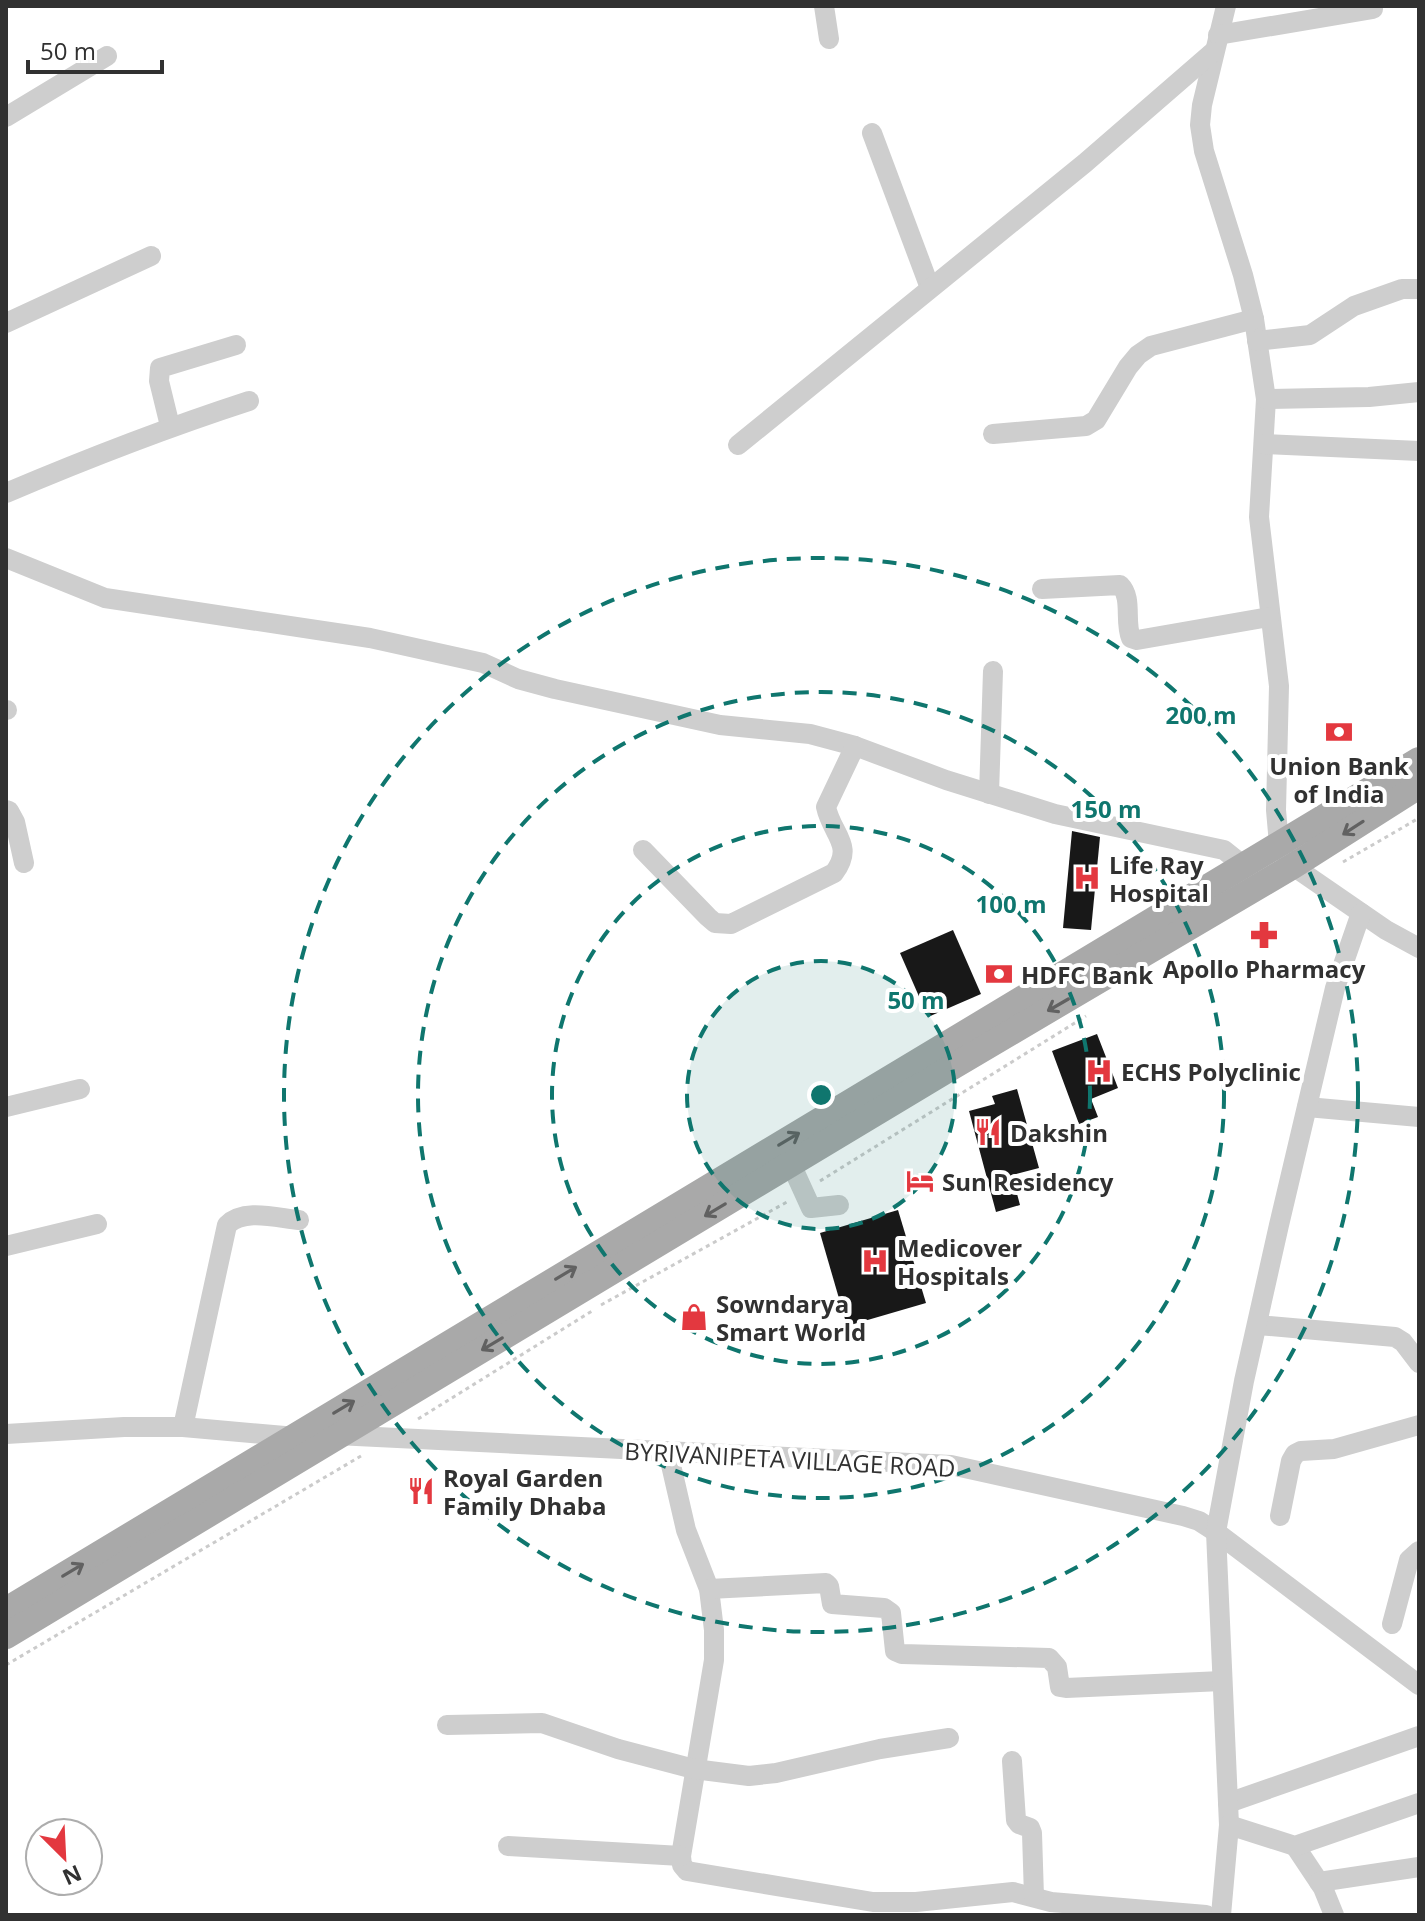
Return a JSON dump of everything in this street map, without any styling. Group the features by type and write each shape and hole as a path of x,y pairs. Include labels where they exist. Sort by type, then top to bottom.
{"main road":[{"path":"6,1610 1244,866 1295,864 1419,760"},
{"path":"6,1636 336,1435 1295,864 1419,786"}],"street":[{"path":"824,6 829,39"},
{"path":"1226,6 1215,44 1200,125 1204,151 1254,319 1266,399 1259,517 1279,686 1276,810 1295,864 1386,930 1419,948"},
{"path":"738,445 1085,163 1215,44 1373,9"},
{"path":"6,117 107,56"},
{"path":"872,133 930,288"},
{"path":"6,323 151,256"},
{"path":"1257,341 1310,335 1354,306 1392,291 1419,289"},
{"path":"993,434 1086,426 1096,420 1138,355 1151,346 1254,319"},
{"path":"170,426 157,374 160,368 236,345"},
{"path":"1266,399 1369,397 1419,392"},
{"path":"6,493 170,426 249,401"},
{"path":"1264,444 1419,451"},
{"path":"6,558 105,598 370,638 483,663 518,679 555,689 720,725 810,734 855,746 946,780 1055,814 1224,850 1244,866"},
{"path":"1042,589 1120,585 1126,595 1128,632 1131,638 1137,640 1269,617"},
{"path":"989,794 993,671"},
{"path":"643,850 715,923 731,924 834,873 842,863 843,845 828,818 826,807 855,746"},
{"path":"6,810 15,822 24,863"},
{"path":"1221,1915 1229,1825 1216,1532 1244,1381 1307,1107 1335,988 1361,913"},
{"path":"6,1107 80,1089"},
{"path":"1307,1107 1419,1117"},
{"path":"791,1164 811,1208 839,1205"},
{"path":"183,1427 227,1225 243,1215 299,1220"},
{"path":"6,1246 97,1224"},
{"path":"1258,1325 1395,1337 1403,1342 1419,1366"},
{"path":"1280,1516 1295,1454 1334,1449 1419,1425"},
{"name":"BYRIVANIPETA VILLAGE ROAD","path":"6,1434 183,1427 292,1438 336,1435 951,1465 1199,1521 1419,1685"},
{"path":"668,1452 686,1530 709,1589 714,1630 714,1660 681,1856 682,1865 687,1871 872,1908 991,1892 1013,1892 1051,1902 1206,1915"},
{"path":"1392,1624 1409,1560 1419,1551"},
{"path":"709,1589 826,1583 832,1604 884,1608 891,1613 895,1651 902,1654 1049,1658 1057,1667 1060,1687 1222,1681"},
{"path":"447,1725 542,1723 618,1749 694,1769 749,1776 949,1738"},
{"path":"1228,1803 1419,1736"},
{"path":"1012,1761 1016,1820 1030,1828 1032,1833 1034,1897"},
{"path":"1229,1825 1295,1846 1419,1803"},
{"path":"508,1846 681,1856"},
{"path":"1295,1846 1331,1902 1334,1915"},
{"path":"1319,1882 1419,1867"}],"path":[{"path":"1295,864 1419,818"},
{"path":"6,1665 340,1470 599,1307 803,1191 1095,1010"}],"building":[{"path":"1072,831 1100,837 1091,930 1063,928"},
{"path":"953,930 981,994 928,1017 900,953"},
{"path":"1097,1034 1118,1088 1091,1099 1098,1117 1079,1124 1052,1051"},
{"path":"1017,1089 1039,1168 1012,1175 1020,1205 996,1212 969,1111 995,1104 992,1096"},
{"path":"898,1210 926,1303 847,1326 820,1233"}],"place":[{"name":"Union Bank of India","path":"1339,732"},
{"name":"Life Ray Hospital","path":"1087,878"},
{"name":"Apollo Pharmacy","path":"1264,935"},
{"name":"HDFC Bank","path":"999,974"},
{"name":"ECHS Polyclinic","path":"1099,1071"},
{"name":"Dakshin","path":"988,1132"},
{"name":"Sun Residency","path":"920,1181"},
{"name":"Medicover Hospitals","path":"875,1261"},
{"name":"Sowndarya Smart World","path":"694,1317"},
{"name":"Royal Garden Family Dhaba","path":"421,1491"}]}
